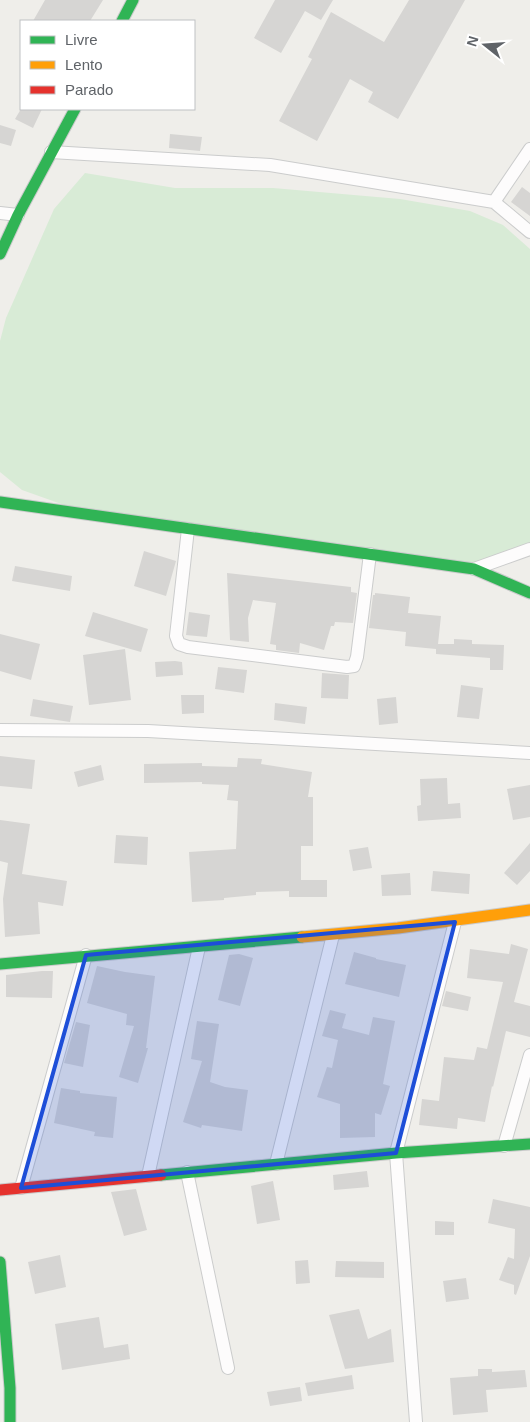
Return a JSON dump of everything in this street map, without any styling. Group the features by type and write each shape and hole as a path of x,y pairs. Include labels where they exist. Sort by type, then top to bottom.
{"main road":[{"path":"123,20 133,0"},
{"path":"0,254 18,215 74,110"},
{"path":"0,502 474,569 530,594"},
{"path":"0,964 86,955 333,935 455,922 530,910"},
{"path":"0,1190 396,1153 530,1144"},
{"path":"0,1262 10,1388 10,1422"}],"street":[{"path":"494,202 530,149"},
{"path":"52,152 270,165 494,202 530,232"},
{"path":"0,213 18,215"},
{"path":"188,529 176,636 179,644 188,647 348,667 354,666 357,657 370,554"},
{"path":"474,569 530,549"},
{"path":"0,730 148,731 530,753"},
{"path":"416,1422 396,1153 455,922"},
{"path":"276,1164 333,935"},
{"path":"148,1176 199,947"},
{"path":"21,1188 86,955"},
{"path":"504,1146 530,1054"},
{"path":"187,1172 228,1368"}],"highlighted area":[{"path":"455,922 396,1153 21,1188 86,955"}],"green space":[{"path":"85,173 175,188 273,188 400,199 470,211 503,225 530,249 530,543 474,564 67,506 22,490 0,472 0,341 6,318 54,209"}],"building":[{"path":"45,0 103,0 91,20 34,20"},
{"path":"275,0 333,0 321,20 305,11 281,53 254,38"},
{"path":"409,0 465,0 398,119 368,102 373,92 350,79 317,141 279,121 312,59 308,57 331,12 384,42"},
{"path":"20,110 42,110 33,128 15,119"},
{"path":"0,125 16,130 11,146 0,143"},
{"path":"170,134 202,137 200,151 169,148"},
{"path":"522,187 530,193 530,216 511,202"},
{"path":"144,551 176,561 166,596 134,586"},
{"path":"15,566 72,576 70,591 12,581"},
{"path":"227,573 351,587 351,592 357,593 353,623 335,622 334,626 331,626 324,650 300,643 299,653 276,650 276,645 270,644 276,603 253,600 248,618 249,642 230,640"},
{"path":"375,593 410,597 408,613 441,616 438,644 454,644 454,639 472,640 472,644 504,645 503,670 490,670 490,658 436,654 436,649 405,646 406,632 369,628 373,595"},
{"path":"93,612 148,629 141,652 85,636"},
{"path":"189,612 210,615 207,637 186,635"},
{"path":"0,634 40,644 31,680 0,671"},
{"path":"125,649 131,700 89,705 83,655"},
{"path":"155,662 182,662 183,675 156,677"},
{"path":"218,667 247,670 244,693 215,689"},
{"path":"322,673 349,675 348,699 321,698"},
{"path":"461,685 483,688 479,719 457,717"},
{"path":"181,695 204,695 204,713 182,714"},
{"path":"396,697 398,723 379,725 377,699"},
{"path":"33,699 73,706 70,722 30,716"},
{"path":"275,703 307,707 305,724 274,720"},
{"path":"0,756 35,760 32,789 0,786"},
{"path":"238,758 262,759 261,764 312,772 308,797 313,797 313,846 301,846 301,880 327,880 327,897 289,897 289,891 256,892 256,895 224,898 224,900 192,902 189,852 236,849 238,801 227,800 229,785 202,784 202,782 144,783 144,764 202,763 202,766 237,767"},
{"path":"101,765 104,780 78,787 74,772"},
{"path":"447,778 448,804 460,803 461,818 418,821 417,806 421,805 420,779"},
{"path":"530,785 530,817 513,820 507,789"},
{"path":"0,820 30,824 22,874 67,881 63,906 38,902 40,934 5,937 3,899 8,863 0,861"},
{"path":"116,835 148,837 147,865 114,863"},
{"path":"530,843 530,871 517,885 504,873"},
{"path":"368,847 372,868 353,871 349,850"},
{"path":"433,871 470,874 469,894 431,891"},
{"path":"410,873 411,895 382,896 381,875"},
{"path":"511,944 528,949 514,1002 530,1006 530,1037 506,1031 485,1122 458,1118 457,1129 419,1125 422,1099 439,1101 444,1057 474,1060 477,1047 487,1049 503,982 467,978 470,949 509,954"},
{"path":"354,952 406,965 399,997 345,984"},
{"path":"239,954 253,958 240,1006 218,1000 229,955"},
{"path":"97,966 155,976 146,1048 148,1048 138,1083 119,1077 134,1026 126,1025 127,1014 87,1003"},
{"path":"53,971 52,998 6,997 6,975"},
{"path":"446,991 471,997 468,1011 442,1006"},
{"path":"330,1010 346,1014 342,1028 369,1035 373,1017 395,1021 383,1084 390,1086 381,1115 375,1113 375,1137 340,1138 340,1104 317,1097 327,1067 332,1068 338,1040 322,1036"},
{"path":"197,1021 219,1024 210,1082 225,1087 248,1090 242,1131 202,1125 201,1128 183,1122 202,1061 191,1059"},
{"path":"76,1022 90,1025 83,1067 64,1063"},
{"path":"61,1088 80,1091 80,1093 117,1097 113,1138 94,1136 95,1132 54,1123"},
{"path":"367,1171 369,1187 334,1190 333,1175"},
{"path":"273,1181 280,1220 257,1224 251,1186"},
{"path":"136,1189 147,1230 124,1236 111,1192"},
{"path":"493,1199 530,1207 530,1256 516,1295 514,1294 514,1285 499,1280 508,1257 514,1259 515,1229 488,1223"},
{"path":"435,1221 454,1222 454,1235 435,1235"},
{"path":"60,1255 66,1287 35,1294 28,1262"},
{"path":"308,1260 310,1283 296,1284 295,1261"},
{"path":"336,1261 384,1262 384,1278 335,1277"},
{"path":"466,1278 469,1299 446,1302 443,1281"},
{"path":"359,1309 368,1339 391,1329 394,1362 345,1369 329,1315"},
{"path":"99,1317 104,1348 128,1344 130,1359 62,1370 55,1324"},
{"path":"478,1369 492,1369 492,1372 525,1370 527,1387 486,1390 488,1412 453,1415 450,1378 478,1376"},
{"path":"352,1375 354,1389 308,1396 305,1383"},
{"path":"300,1387 302,1401 270,1406 267,1392"}],"traffic: fast":[{"path":"123,20 133,0"},
{"path":"0,254 18,215 74,110"},
{"path":"0,502 474,569 530,593"},
{"path":"0,964 302,937"},
{"path":"161,1175 396,1153 530,1144"},
{"path":"0,1262 10,1388 10,1422"}],"traffic: slow":[{"path":"302,937 398,928 530,910"}],"traffic: jam":[{"path":"0,1190 161,1175"}]}
